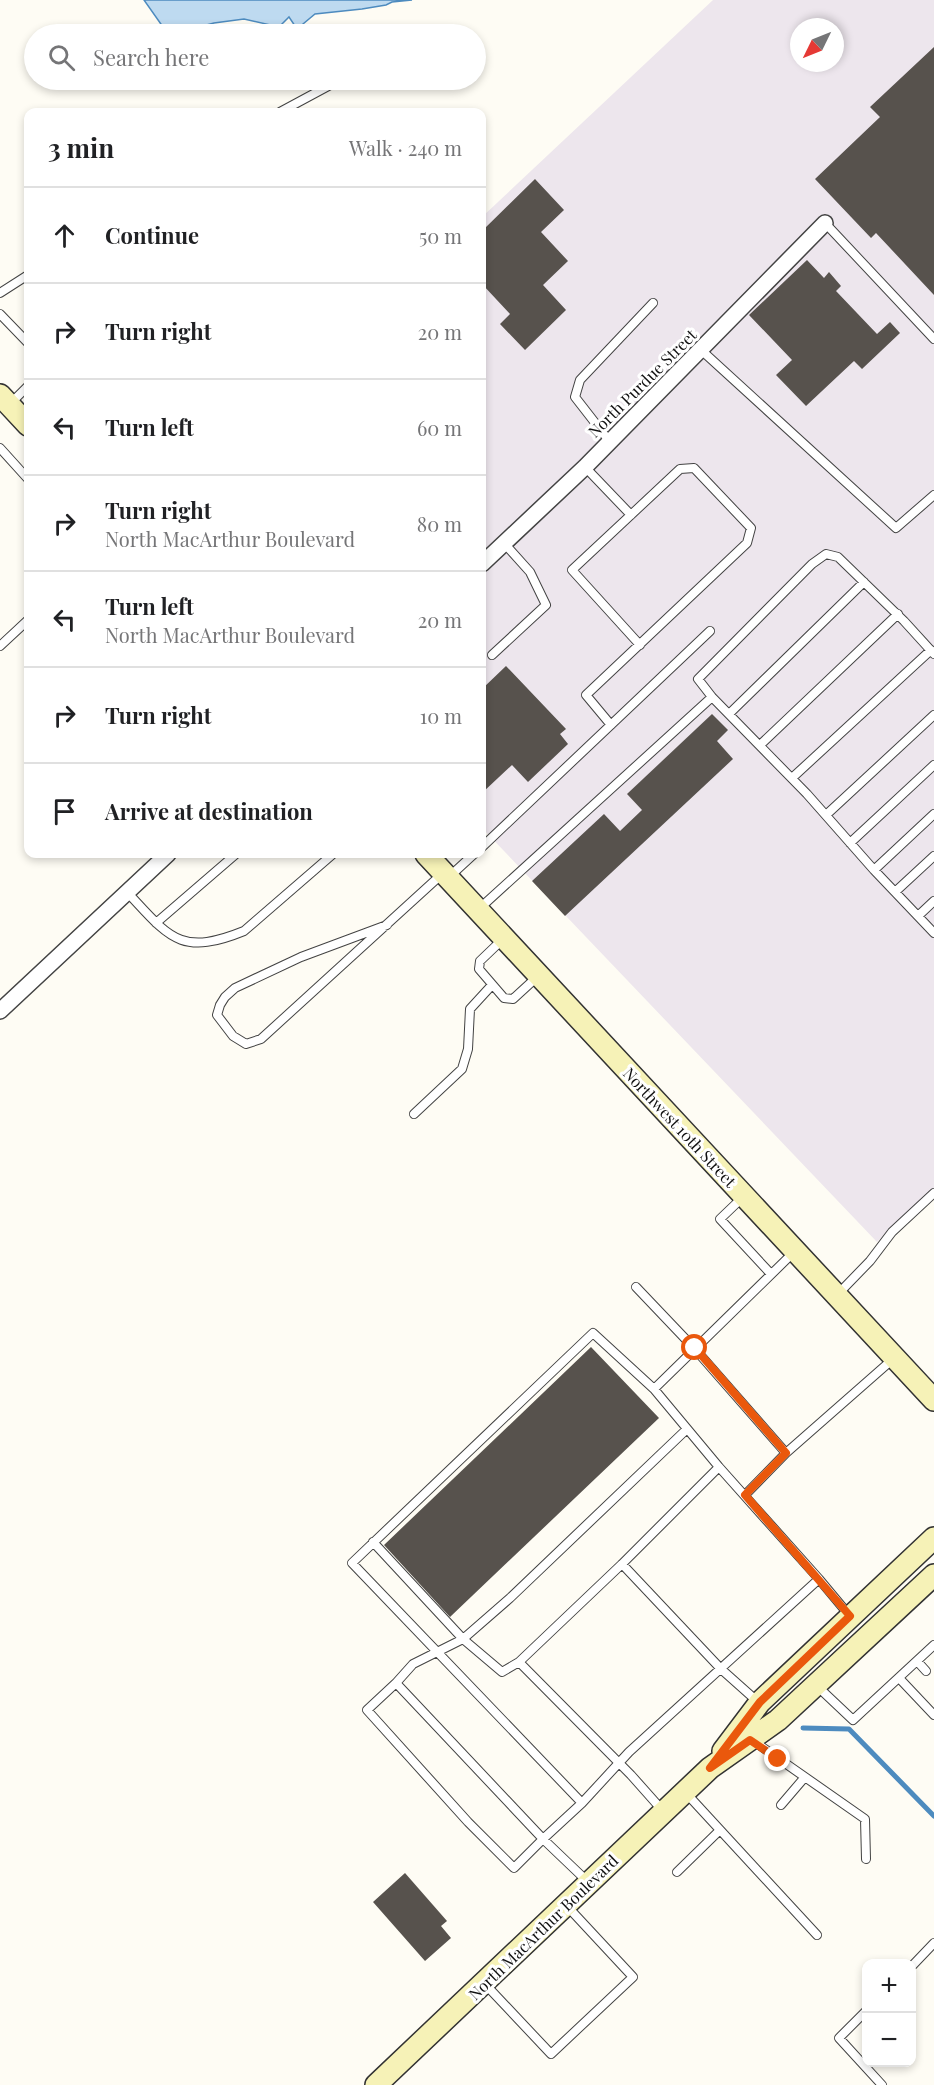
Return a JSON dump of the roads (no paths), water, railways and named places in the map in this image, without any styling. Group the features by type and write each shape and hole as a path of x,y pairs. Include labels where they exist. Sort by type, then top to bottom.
{"main road":[{"path":"5,400 24,421"},
{"name":"Northwest 10th Street","path":"430,858 934,1400"},
{"name":"North MacArthur Boulevard","path":"710,1768 759,1703 934,1538"},
{"name":"North MacArthur Boulevard","path":"376,2085 710,1768 778,1720 934,1575"}],"street":[{"name":"North Purdue Street","path":"486,557 504,543 610,442 825,223"},
{"path":"0,1011 164,858"}],"lane":[{"path":"287,108 321,90"},
{"path":"825,223 934,339"},
{"path":"0,293 24,278"},
{"path":"610,442 575,397 580,380 653,303"},
{"path":"0,314 24,339"},
{"path":"700,350 896,528 934,495"},
{"path":"5,400 24,388"},
{"path":"0,448 24,475"},
{"path":"585,466 631,515"},
{"path":"611,725 586,695 640,645 747,543 751,528 694,468 680,469 572,570 640,645"},
{"path":"492,655 546,605 530,572 504,543"},
{"path":"792,778 932,652 898,615 838,557 826,554 812,564 698,679 712,697 792,778 934,933"},
{"path":"729,714 864,582"},
{"path":"760,745 898,615"},
{"path":"0,646 24,624"},
{"path":"486,843 710,631"},
{"path":"478,910 712,697"},
{"path":"826,815 934,715"},
{"path":"850,843 934,765"},
{"path":"874,870 934,814"},
{"path":"896,892 934,856"},
{"path":"156,923 231,858"},
{"path":"127,892 156,923 178,939 202,944 244,931 328,858"},
{"path":"387,925 302,957 235,988 220,1005 217,1015 233,1036 246,1044 261,1040 387,925 469,858"},
{"path":"918,916 934,901"},
{"path":"504,938 480,961 478,969 504,998 513,999 539,975"},
{"path":"414,1114 462,1070 468,1049 470,1009 492,985"},
{"path":"837,1295 870,1261 892,1232 934,1192"},
{"path":"744,1196 720,1219 771,1274"},
{"path":"654,1389 795,1250"},
{"path":"636,1287 695,1348 786,1453"},
{"path":"582,1803 352,1563 593,1333 654,1389 850,1616"},
{"path":"745,1495 786,1453 894,1358"},
{"path":"687,1428 510,1598 463,1639 412,1664 396,1683 367,1710 468,1822 514,1868 582,1803 618,1763 819,1579"},
{"path":"373,1542 463,1639 502,1672 519,1662 719,1467"},
{"path":"622,1564 721,1669 759,1703"},
{"path":"816,1685 853,1720 933,1648"},
{"path":"917,1661 926,1671"},
{"path":"519,1662 664,1812"},
{"path":"899,1678 933,1711"},
{"path":"396,1683 543,1839 589,1883"},
{"path":"750,1740 865,1819 866,1859"},
{"path":"781,1804 805,1777"},
{"path":"685,1792 817,1935"},
{"path":"677,1872 720,1830"},
{"path":"484,1983 551,2054 633,1977 566,1905"},
{"path":"916,1962 934,1943"},
{"path":"865,2013 839,2038 882,2085"}],"water":[{"path":"144,0 412,0 315,14 303,24 294,24 289,17 282,24 266,24 244,19 210,24 161,24"}],"waterway":[{"path":"803,1728 849,1729 934,1816"}]}
